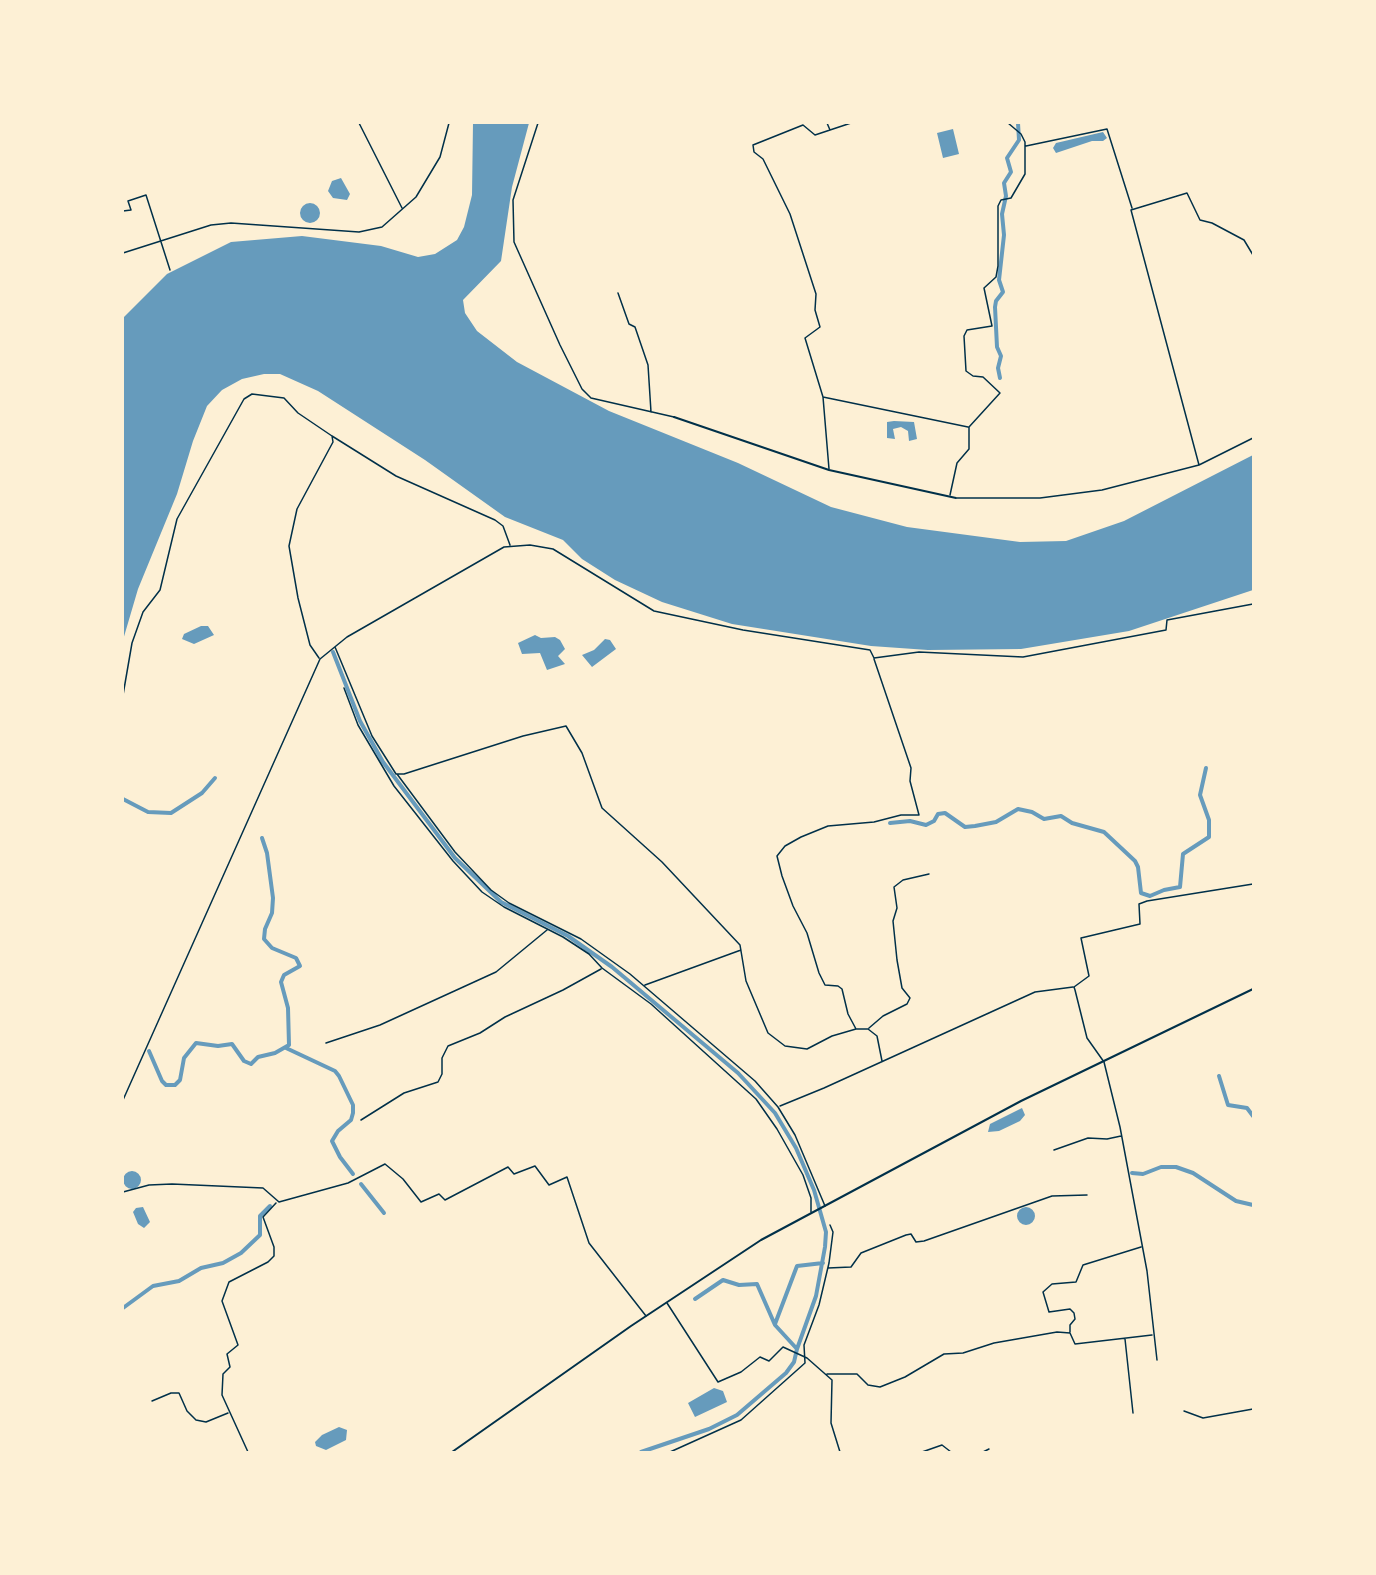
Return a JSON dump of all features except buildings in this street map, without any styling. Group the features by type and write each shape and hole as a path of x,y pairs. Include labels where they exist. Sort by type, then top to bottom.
{"main road":[{"path":"674,417 829,470 956,498"},
{"path":"452,1452 761,1240 1021,1101 1253,989"}],"street":[{"path":"359,123 402,208"},
{"path":"123,253 211,225 231,223 359,232 382,227 416,197 440,157 449,123"},
{"path":"538,123 513,200 514,242 560,345 586,394 591,398 674,417"},
{"path":"826,123 831,131"},
{"path":"829,470 823,397 805,338 820,327 815,310 816,294 790,214 763,159 754,152 753,145 803,125 814,135 851,123"},
{"path":"950,496 957,463 969,449 969,427 1000,393 983,377 974,376 966,371 964,336 967,330 992,326 984,288 996,277 998,206 1000,201 1010,199 1025,174 1025,147 1022,134 1008,123"},
{"path":"1025,147 1107,129 1132,209 1199,465"},
{"path":"1132,209 1187,193 1200,220 1212,223 1244,240 1253,255"},
{"path":"123,212 131,210 128,201 146,195 170,270"},
{"path":"618,293 629,324 635,327 648,365 651,413"},
{"path":"123,695 132,643 143,612 160,590 177,519 244,399 252,394 284,398 298,413 396,476 495,520 503,526 510,546"},
{"path":"823,397 969,427"},
{"path":"320,659 310,645 289,546 297,509 333,442 332,436"},
{"path":"956,498 1041,498 1102,490 1199,465 1253,438"},
{"path":"123,1100 320,659 335,646 466,566 510,546 553,549 654,611 743,630 870,650 910,768 910,781 919,815 901,815 874,822 828,826 785,846 777,856 793,906 807,933 819,974 825,985 842,989 848,1014 856,1029"},
{"path":"874,658 919,652 1023,657 1166,630 1167,620 1253,604"},
{"path":"335,646 372,736 396,774 455,852 491,890 509,903 584,942 645,985 745,1072 778,1107 800,1145 824,1207"},
{"path":"344,688 358,725 378,763 410,808 453,861 492,900 573,943 602,968 651,1004 756,1099 777,1129 803,1175 811,1198 812,1213"},
{"path":"396,774 404,774 508,740 566,726 582,753 602,808 662,862 742,950 746,981 768,1033 785,1046 807,1050 832,1036 856,1029 868,1029 877,1036 882,1061"},
{"path":"868,1029 909,1002 902,988 895,940 893,916 897,908 894,887 903,880 929,874"},
{"path":"778,1107 1035,992 1074,987 1089,975 1081,938 1140,924 1139,904 1253,884"},
{"path":"326,1043 380,1024 487,977 499,970 547,929"},
{"path":"645,985 742,950"},
{"path":"361,1120 404,1093 438,1082 442,1074 442,1058 448,1046 480,1033 505,1017 563,990 602,968"},
{"path":"1074,987 1087,1038 1104,1062 1122,1136 1150,1294 1152,1335 1157,1360"},
{"path":"1054,1149 1088,1138 1107,1139 1122,1136"},
{"path":"248,1452 222,1395 223,1374 230,1367 227,1354 238,1345 223,1296 229,1282 268,1262 274,1256 274,1247 263,1218 277,1202 348,1183 385,1164 403,1179 421,1202 439,1194 445,1200 507,1167 514,1174 537,1167 549,1185 567,1177 589,1243 646,1317"},
{"path":"123,1192 149,1185 172,1184 263,1188 277,1202"},
{"path":"827,1268 851,1267 861,1253 906,1234 911,1234 916,1242 924,1241 1052,1196 1087,1195"},
{"path":"670,1452 741,1420 805,1363 803,1355 827,1268 832,1235 830,1225"},
{"path":"1141,1247 1083,1265 1076,1282 1052,1284 1044,1292 1048,1312 1070,1309 1074,1313 1070,1333 1075,1344 1152,1335"},
{"path":"667,1303 718,1382 741,1372 760,1357 769,1361 783,1347 792,1353 803,1355 832,1380 831,1423 840,1452"},
{"path":"827,1374 857,1374 868,1385 880,1386 905,1377 944,1354 963,1353 1001,1341 1057,1332 1070,1333"},
{"path":"1125,1338 1133,1413"},
{"path":"152,1401 171,1393 179,1393 187,1411 196,1420 206,1422 228,1412"},
{"path":"1184,1411 1203,1418 1253,1408"},
{"path":"922,1452 942,1445 951,1452"},
{"path":"983,1452 989,1449"}],"water":[{"path":"473,123 529,123 512,187 501,261 463,300 465,313 477,331 517,362 609,411 738,463 831,507 907,527 1020,542 1066,541 1124,521 1253,455 1253,590 1129,631 1021,649 928,650 871,646 732,624 662,602 615,580 582,559 563,540 505,517 425,460 318,391 280,374 264,374 242,379 222,390 207,406 193,441 177,494 138,589 123,640 123,318 167,274 231,242 302,236 381,246 418,257 435,254 457,240 464,227 472,195"},
{"path":"953,129 959,154 943,158 937,133"},
{"path":"1103,132 1107,138 1103,141 1092,141 1056,153 1053,148 1056,143"},
{"path":"341,178 350,194 347,200 333,198 328,191 332,181"},
{"path":"306,203 314,203 320,209 320,217 314,223 306,223 300,217 300,209"},
{"path":"887,422 914,422 917,439 909,441 908,431 901,427 893,429 895,439 887,438"},
{"path":"201,626 208,626 214,635 194,644 182,639 184,634"},
{"path":"535,635 541,638 555,637 560,640 565,649 558,656 565,664 547,670 540,653 522,654 518,643"},
{"path":"605,639 610,640 616,649 592,667 582,655 594,650"},
{"path":"1022,1108 1025,1115 1020,1121 999,1131 988,1132 990,1124"},
{"path":"132,1171 138,1174 141,1180 138,1186 132,1189 126,1186 123,1180 126,1174"},
{"path":"143,1207 150,1222 144,1228 138,1224 133,1212 136,1208"},
{"path":"1022,1207 1030,1207 1035,1212 1033,1223 1022,1225 1017,1220 1017,1212"},
{"path":"714,1388 723,1391 727,1402 695,1417 688,1403"},
{"path":"339,1427 347,1430 346,1440 326,1450 316,1446 315,1442 322,1435"}],"waterway":[{"path":"1000,378 998,368 1001,356 997,347 995,307 996,301 1003,292 999,280 1004,235 1002,214 1006,196 1004,183 1011,172 1007,158 1019,140 1018,123"},
{"path":"333,652 360,721 383,762 455,858 501,902 568,936 612,967 738,1073 775,1113 796,1148 814,1190 826,1232 825,1247 816,1296 794,1362 786,1373 737,1415 709,1429 641,1452"},
{"path":"890,823 910,821 926,825 934,821 938,814 945,813 965,827 975,826 996,822 1018,809 1032,812 1044,819 1061,816 1072,823 1104,832 1135,861 1138,867 1141,893 1150,896 1180,887 1183,854 1209,837 1209,820 1200,795 1206,768"},
{"path":"123,799 148,812 171,813 202,793 215,778"},
{"path":"149,1051 162,1081 166,1085 175,1085 180,1080 184,1058 196,1043 218,1046 232,1044 244,1061 251,1064 258,1057 275,1053 289,1045 288,1008 281,982 284,975 300,966 296,958 272,948 264,939 265,929 272,913 273,898 267,853 262,838"},
{"path":"286,1048 335,1071 339,1076 353,1105 353,1113 351,1120 338,1131 332,1141 340,1157 353,1174"},
{"path":"1219,1076 1228,1105 1247,1108 1253,1116"},
{"path":"1132,1173 1143,1174 1161,1167 1176,1167 1193,1173 1236,1201 1253,1205"},
{"path":"361,1184 384,1213"},
{"path":"123,1308 153,1286 179,1281 201,1268 223,1263 241,1253 260,1235 260,1216 270,1206"},
{"path":"775,1324 797,1266 823,1263"},
{"path":"695,1299 723,1280 739,1285 757,1284 775,1325 797,1349"}]}
